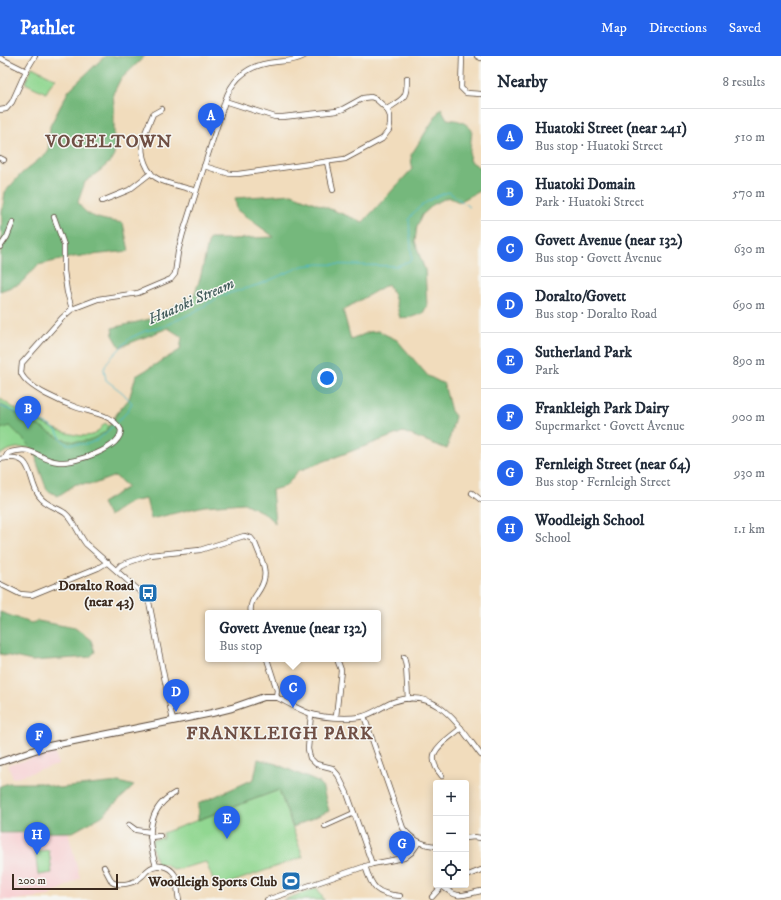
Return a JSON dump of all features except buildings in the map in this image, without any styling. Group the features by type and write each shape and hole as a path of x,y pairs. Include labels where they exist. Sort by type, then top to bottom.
{"street":[{"path":"0,110 6,109 12,102 26,71 35,56"},
{"path":"3,459 8,453 25,450 60,462 83,458 101,451 114,444 119,439 121,430 109,418 71,405 28,383 21,373 21,366 25,359 72,309 98,299 138,293 168,281 174,277 179,245 227,94 234,82 251,68 267,63 297,60 304,56"},
{"path":"462,56 461,88 466,93 481,94"},
{"path":"477,56 481,58"},
{"path":"0,58 26,71"},
{"path":"387,109 403,99 406,95 408,78"},
{"path":"204,166 230,174 238,174 345,159 382,139 389,130 390,124 390,116 387,109 376,99 367,97 337,111 275,117 225,101"},
{"path":"162,109 153,114 143,141 143,157 147,167 159,180 196,191"},
{"path":"327,162 333,190"},
{"path":"102,201 129,190 151,173"},
{"path":"54,217 64,245 64,271 67,292 72,309"},
{"path":"0,247 7,237 13,222"},
{"path":"3,459 17,459 24,462 30,470 39,496 47,504 65,513 73,522 82,539 144,595 149,602 173,721"},
{"path":"472,493 481,500"},
{"path":"116,570 121,565 150,555 200,550 246,536 255,543 265,575 263,584 251,603 251,610"},
{"path":"0,584 20,594 32,595 98,568 108,562"},
{"path":"404,657 408,699"},
{"path":"268,662 277,690 276,697"},
{"path":"336,717 341,670 339,662"},
{"path":"0,762 44,747 232,708 268,697 276,697 311,714 350,718 364,716 393,702 408,699 422,699 439,706 452,717 481,755"},
{"path":"311,714 308,749 310,758 316,764 328,766 336,771 347,793 372,864"},
{"path":"364,716 401,823 406,832 419,842 433,846"},
{"path":"442,776 435,768 433,759 435,751 441,743 461,728"},
{"path":"156,866 151,851 150,834 152,821 159,808 168,797 175,793"},
{"path":"325,826 354,813"},
{"path":"129,825 136,830 160,836"},
{"path":"469,838 481,838"},
{"path":"266,900 365,866 404,858 412,852 419,842"},
{"path":"104,867 112,882 119,885 141,878 147,871 156,866 168,869 175,875 179,900"},
{"path":"365,866 374,888 383,893 400,896"},
{"path":"469,875 481,870"},
{"path":"432,897 440,888"},
{"path":"445,888 449,892 459,896 481,891"}],"shaded area":[{"path":"55,752 58,765 13,778 8,765"},
{"path":"68,832 80,878 49,896 0,900 0,833"}],"green space":[{"path":"105,56 145,56 120,80 113,94 114,158 85,182 78,202 86,212 97,218 123,223 129,251 73,257 38,265 20,284 0,291 2,212 5,192 21,174 48,152 50,126 69,90"},
{"path":"32,67 56,79 46,93 25,83"},
{"path":"441,108 447,119 461,122 472,130 469,160 481,167 481,190 459,202 448,197 434,204 422,215 417,226 415,241 425,270 427,306 423,313 412,317 400,318 394,295 388,284 343,310 351,340 369,332 378,331 397,340 428,376 444,384 451,411 455,416 447,449 403,432 298,471 286,486 272,490 275,523 264,513 244,503 204,506 151,519 146,499 130,502 109,516 102,503 128,487 115,476 94,484 76,484 58,496 47,490 37,463 35,451 10,426 0,429 0,404 58,437 69,441 79,442 90,440 105,432 118,412 129,399 136,376 180,350 182,337 168,328 120,347 113,335 112,328 150,319 193,297 200,279 209,239 274,237 237,210 235,198 292,194 363,222 412,169 411,155"},
{"path":"0,398 19,411 60,431 74,435 86,436 95,434 105,423 117,432 116,438 35,449 17,448 8,450 0,455"},
{"path":"0,612 31,623 38,621 75,628 91,640 95,652 90,657 32,661 0,654"},
{"path":"258,759 276,764 320,783 322,785 329,811 293,827 279,790 198,820 198,804 254,779"},
{"path":"119,782 134,786 102,816 73,832 0,833 0,786 9,783 41,783 59,788"},
{"path":"279,790 303,857 216,888 206,862 174,870 165,864 157,864 152,847 152,840 163,838 163,833"},
{"path":"49,850 52,873 38,875 35,851"},
{"path":"317,888 324,900 283,900"}],"waterway":[{"name":"Huatoki Stream","path":"117,422 126,413 132,403 123,393 106,380 104,369 107,362 130,338 145,331 162,327 194,312 223,295 261,284 302,266 318,264 397,266 412,260 409,219 421,206 432,199 449,192 469,207"},
{"name":"Huatoki Stream","path":"0,406 49,425 56,430 62,440 67,444 88,444 99,439 114,425"}],"place":[{"name":"Huatoki Street (near 241)","path":"211,136"},
{"name":"Huatoki Domain","path":"28,429"},
{"name":"Doralto Road (near 43)","path":"148,593"},
{"name":"Govett Avenue (near 132)","path":"293,708"},
{"name":"Doralto/Govett","path":"176,712"},
{"name":"Frankleigh Park Dairy","path":"39,756"},
{"name":"Sutherland Park","path":"227,839"},
{"name":"Woodleigh School","path":"37,855"},
{"name":"Fernleigh Street (near 64)","path":"402,864"},
{"name":"Woodleigh Sports Club","path":"291,881"}],"district":[{"name":"VOGELTOWN","path":"109,141"},
{"name":"FRANKLEIGH PARK","path":"280,733"}]}
